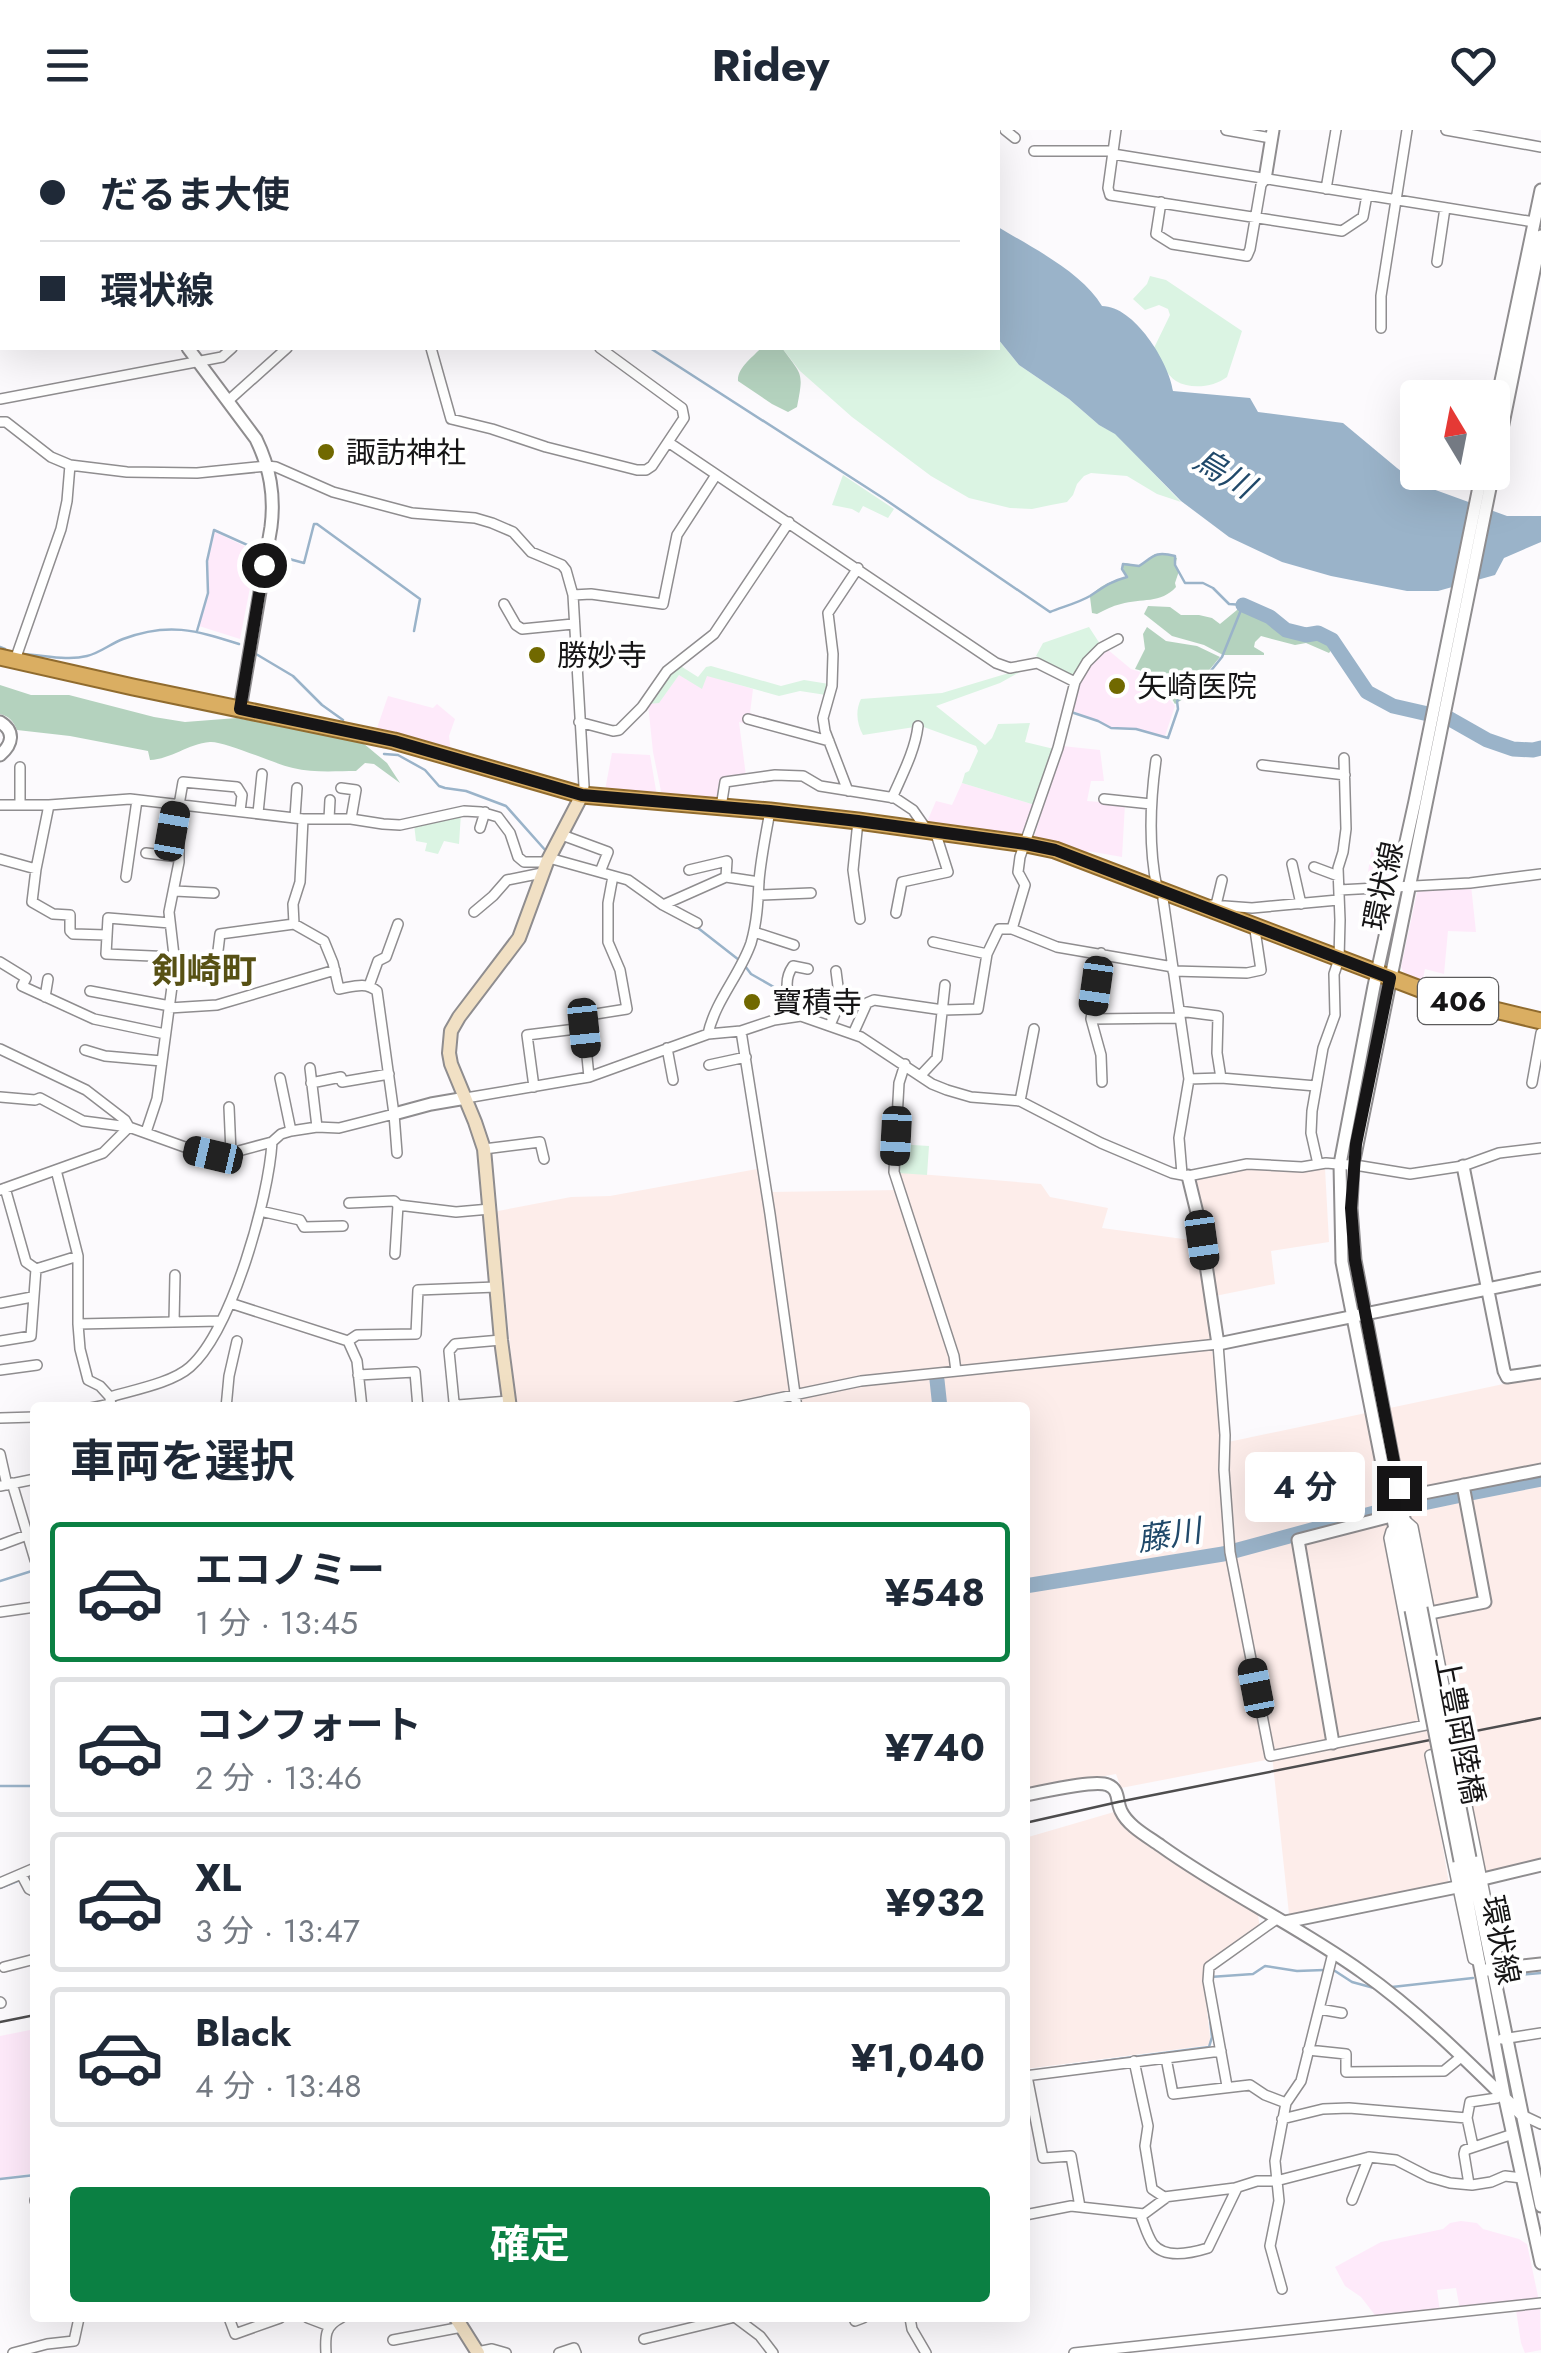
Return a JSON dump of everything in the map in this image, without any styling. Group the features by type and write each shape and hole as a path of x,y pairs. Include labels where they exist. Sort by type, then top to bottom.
{"highway":[{"name":"406","path":"6,662 394,741 582,795 770,811 1026,844 1075,857 1209,905 1441,997 1541,1021"}],"main road":[{"path":"510,1402 484,1149 451,1064 451,1031 519,938 546,864 582,795"},
{"path":"459,2322 478,2352"}],"street":[{"path":"1004,130 1015,138"},
{"path":"1116,130 1110,195 1342,231 1363,217 1367,196"},
{"path":"1161,202 1156,234 1172,244 1246,256 1272,134 1226,130"},
{"path":"1326,189 1336,130"},
{"path":"1380,328 1381,296 1408,130"},
{"path":"1446,130 1541,147"},
{"path":"1034,151 1113,153 1534,222"},
{"name":"環状線","path":"1506,380 1541,190"},
{"path":"1437,262 1445,208"},
{"name":"環状線","path":"1508,380 1541,236"},
{"path":"189,350 256,439 272,482 274,507 240,709"},
{"path":"0,399 222,357 230,350"},
{"path":"229,400 285,350"},
{"path":"432,350 449,417 455,422 492,428 546,447 646,470 684,418 682,408 603,350"},
{"path":"0,422 6,422 52,457 70,465 127,472 276,467 333,492 412,512 475,518 508,528 530,552 562,565 573,595 582,795"},
{"path":"668,442 996,663 1010,668 1037,663 1075,682"},
{"path":"6,662 60,529 70,465"},
{"path":"573,595 663,604 676,534 716,475"},
{"path":"1420,802 1479,490"},
{"name":"環状線","path":"1416,1610 1359,1316 1342,1250 1346,1164 1484,490"},
{"path":"579,722 619,730 642,707 667,671 714,634 789,522"},
{"path":"848,791 823,718 832,686 828,614 858,568"},
{"path":"504,604 522,628 573,624"},
{"path":"1012,929 1024,885 1018,872 1020,858 1058,748 1075,682 1101,648 1118,639"},
{"path":"748,719 829,741"},
{"path":"0,722 7,726 11,737 0,755"},
{"path":"892,798 917,738 918,726"},
{"path":"1318,1164 1311,1133 1312,1110 1323,1048 1336,1015 1338,876 1346,829 1344,758"},
{"path":"1156,760 1150,855 1163,900 1189,1079 1179,1138 1184,1176 1200,1225 1218,1344 1230,1552 1270,1756 1451,1720 1416,1610"},
{"path":"1262,764 1345,775"},
{"path":"20,767 20,805"},
{"path":"258,813 262,774"},
{"path":"721,807 725,782 775,774 803,776 820,786 906,803 931,830 948,872 902,882 896,914"},
{"path":"146,1132 157,1099 175,960 170,912 179,838 172,831 182,782 236,787 242,795 240,812"},
{"path":"294,924 293,904 300,882 297,788"},
{"path":"342,788 356,790 351,819"},
{"path":"1104,799 1151,804"},
{"path":"0,806 137,800 400,825 464,810 485,812 498,818 510,832 518,858 524,862 600,872 628,880 663,906 696,922"},
{"path":"126,876 137,800"},
{"path":"329,819 330,800"},
{"path":"50,805 32,902 53,914 70,915 72,934 106,935"},
{"path":"708,1034 712,1017 744,964 754,932 770,811"},
{"path":"480,828 485,812"},
{"path":"858,821 852,870 860,919"},
{"path":"562,835 608,852 600,872"},
{"path":"146,853 179,857"},
{"path":"0,860 36,868"},
{"path":"688,870 728,861 726,877"},
{"path":"474,912 507,880 546,864"},
{"path":"1292,864 1301,904"},
{"path":"1314,868 1338,876"},
{"path":"1222,880 1209,905 1252,908 1301,904 1403,886 1541,874"},
{"path":"589,1077 583,1016 627,1010 620,970 608,942 608,903 614,876"},
{"path":"663,906 726,877 759,882"},
{"path":"175,890 214,894"},
{"path":"760,895 811,893"},
{"path":"170,923 108,918 106,954 218,959 220,934 294,924 324,942 339,990 369,986 376,991 390,1074 396,1153"},
{"path":"369,986 378,961 386,957 398,924"},
{"path":"853,1034 867,1003 874,1000 942,1010 978,1009 988,954 999,929 1012,929 1057,947 1101,952 1173,969 1247,973 1261,970 1256,926"},
{"path":"754,932 794,945"},
{"path":"932,942 988,954"},
{"path":"1101,952 1091,1019 1102,1082"},
{"path":"0,962 26,978 22,986 94,1019 165,1034"},
{"path":"796,1016 786,987 789,971 793,966 808,969"},
{"path":"90,992 169,1007 217,1005 334,970"},
{"path":"830,1025 840,1002 836,970"},
{"path":"45,997 48,979"},
{"path":"921,1075 938,1058 945,986"},
{"path":"0,1097 40,1098 83,1120 128,1127 213,1155 272,1142 280,1134 292,1131 339,1128 431,1104 589,1077 708,1034 796,1016 853,1034 932,1084 971,1097 1020,1101 1101,1143 1184,1176 1247,1164 1346,1164 1410,1174 1541,1148"},
{"path":"1091,1019 1218,1016 1221,1078"},
{"path":"534,1086 527,1036 584,1028"},
{"path":"741,1030 796,1402"},
{"path":"1020,1101 1034,1030"},
{"path":"1532,1082 1541,1033"},
{"path":"0,1048 86,1090 125,1120 128,1127"},
{"path":"667,1048 673,1080"},
{"path":"85,1050 162,1062"},
{"path":"709,1065 746,1056"},
{"path":"905,1064 899,1082 894,1172 956,1371"},
{"path":"310,1068 317,1127"},
{"path":"312,1082 340,1078 342,1082 390,1074"},
{"path":"280,1078 292,1131"},
{"path":"1189,1079 1316,1086"},
{"path":"229,1106 231,1153"},
{"path":"78,1256 36,1269 26,1262 2,1189 103,1153 128,1127"},
{"path":"112,1402 187,1370 221,1321 242,1273 260,1212 272,1142"},
{"path":"484,1149 540,1142 544,1158"},
{"path":"1463,1166 1504,1370 1507,1377 1541,1372"},
{"path":"56,1170 78,1256 80,1349 88,1380 100,1386 109,1402"},
{"path":"349,1203 394,1200 398,1204 456,1212 490,1209"},
{"path":"394,1254 398,1204"},
{"path":"260,1212 300,1220 304,1228 343,1226"},
{"path":"0,1341 31,1336 36,1269"},
{"path":"174,1322 176,1274"},
{"path":"759,1402 861,1381 1218,1344 1541,1278"},
{"path":"348,1341 356,1334 416,1334 418,1290 496,1288"},
{"path":"0,1303 32,1297"},
{"path":"230,1303 348,1341 355,1352 361,1402"},
{"path":"78,1324 221,1321"},
{"path":"454,1402 449,1351 455,1344 501,1340"},
{"path":"227,1402 237,1341"},
{"path":"0,1370 37,1365"},
{"path":"358,1374 415,1372 416,1402"},
{"path":"0,1418 30,1417"},
{"path":"0,1454 7,1485 30,1544"},
{"path":"1395,1499 1541,1470"},
{"path":"1416,1610 1485,1602 1462,1486"},
{"path":"1333,1743 1298,1540 1399,1519 1413,1527 1425,1725"},
{"path":"0,1545 27,1535"},
{"path":"0,1612 30,1608"},
{"name":"上豊岡陸橋","path":"1416,1610 1465,1859"},
{"path":"1487,1965 1497,1954 1456,1751 1430,1755 1473,1959 1487,1965 1541,1964"},
{"path":"1030,1794 1109,1785 1117,1792 1122,1814 1133,1826 1333,1953 1400,2002 1522,2116 1541,2124"},
{"name":"環状線","path":"1465,1859 1487,1965 1508,2038 1533,2178 1541,2263"},
{"path":"1483,1879 1541,1865"},
{"path":"0,1882 30,1870"},
{"path":"21,1874 30,1891"},
{"path":"1227,2086 1208,1981 1209,1967 1281,1920 1456,1887"},
{"path":"1282,2290 1270,2246 1279,2201 1275,2161 1286,2103 1301,2082 1333,1953"},
{"path":"4,1966 30,1960"},
{"name":"環状線","path":"1487,1965 1502,2095 1541,2206"},
{"path":"1319,2009 1342,2013"},
{"path":"1494,2040 1541,2033"},
{"path":"1308,2050 1346,2054 1346,2072 1444,2070 1461,2057"},
{"path":"1030,2075 1220,2051"},
{"path":"1166,2058 1173,2094 1250,2085 1286,2103"},
{"path":"1134,2062 1148,2126 1146,2146 1152,2188 1166,2197"},
{"path":"1030,2095 1043,2158 1070,2156 1080,2206"},
{"path":"1472,2146 1467,2118 1470,2102 1502,2095"},
{"path":"1282,2118 1348,2108 1467,2118"},
{"path":"1469,2184 1466,2150 1513,2134"},
{"path":"1030,2213 1080,2206 1144,2214 1166,2197 1276,2181 1369,2157 1396,2160 1450,2184 1491,2182 1505,2176 1533,2178"},
{"path":"1352,2200 1369,2157"},
{"path":"1140,2214 1157,2248 1171,2253 1198,2252 1208,2248 1237,2188"},
{"path":"1074,2353 1541,2303"},
{"path":"14,2353 74,2341 78,2322"},
{"path":"231,2322 235,2334 269,2322"},
{"path":"318,2322 329,2326"},
{"path":"326,2353 325,2338 334,2322"},
{"path":"394,2340 459,2322"},
{"path":"644,2339 717,2322"},
{"path":"740,2322 760,2336 773,2353"},
{"path":"911,2322 926,2353"},
{"path":"1197,2340 1197,2353"},
{"path":"560,2353 574,2348 576,2353"},
{"path":"478,2352 492,2349 506,2353"}],"shaded area":[{"path":"215,532 257,552 240,639 199,626 209,594 208,561"},
{"path":"1107,649 1131,669 1150,675 1175,706 1165,736 1112,728 1071,710 1077,684"},
{"path":"679,675 702,688 706,675 753,689 750,713 770,719 767,730 739,722 746,776 723,781 716,800 662,796 648,704 659,702"},
{"path":"388,696 433,708 437,704 455,719 449,736 451,752 376,731"},
{"path":"1062,746 1100,750 1104,781 1091,781 1087,801 1125,804 1122,857 1088,851 1086,856 1038,842 1034,837"},
{"path":"612,753 650,755 657,796 605,790"},
{"path":"962,783 1035,805 1024,839 926,824 936,801 952,805"},
{"path":"1372,846 1395,849 1387,884 1366,885"},
{"path":"1471,885 1476,932 1448,931 1444,974 1425,969 1422,983 1407,978 1401,967 1418,888"},
{"path":"1250,1167 1325,1168 1329,1242 1271,1251 1275,1284 1215,1296 1195,1184 1198,1179"},
{"path":"757,1169 771,1192 899,1190 894,1172 1041,1184 1050,1197 1108,1208 1102,1228 1198,1241 1223,1435 1225,1549 1266,1760 1121,1788 1116,1774 1030,1789 1030,1402 516,1402 497,1213 571,1197 610,1196"},
{"path":"1541,1376 1541,1861 1485,1875 1460,1747 1427,1752 1449,1884 1289,1914 1272,1755 1234,1547 1228,1442"},
{"path":"1114,1812 1122,1823 1257,1910 1260,1927 1208,1963 1203,1976 1211,2045 1030,2068 1030,1837"},
{"path":"30,2030 30,2174 0,2178 0,2036"},
{"path":"1461,2221 1477,2223 1483,2229 1527,2244 1539,2301 1460,2310 1456,2288 1437,2290 1440,2312 1378,2319 1361,2297 1345,2286 1335,2267 1381,2242 1443,2229"},
{"path":"1540,2308 1541,2350 1525,2353 1516,2310"}],"green space":[{"path":"1150,276 1166,280 1242,331 1227,377 1209,385 1188,386 1164,369 1153,350 1170,315 1168,309 1159,305 1145,310 1133,299"},
{"path":"1000,341 1019,365 1115,433 1181,502 1157,494 1127,476 1091,473 1077,484 1067,502 1032,509 969,498 931,476 852,417 800,371 784,350 1000,350"},
{"path":"759,350 784,350 800,375 797,407 788,412 738,381 743,367"},
{"path":"843,475 894,509 888,518 863,506 859,513 832,505"},
{"path":"1155,554 1177,558 1176,587 1157,598 1092,613 1090,597 1102,586 1126,577 1122,565 1139,566"},
{"path":"1243,605 1292,631 1322,636 1335,645 1329,653 1306,643 1295,645 1261,636 1254,647 1264,655 1223,655 1172,636 1144,614 1148,606 1170,607 1181,615 1212,618 1220,624"},
{"path":"1089,627 1100,644 1075,679 1036,656 1043,643"},
{"path":"1147,627 1166,641 1197,646 1220,657 1188,696 1175,704 1159,682 1135,669 1145,649 1143,634"},
{"path":"679,665 698,677 711,666 781,686 804,680 829,684 826,695 800,691 779,696 707,676 702,689 679,675 659,703 648,704"},
{"path":"1029,667 1000,683 936,706 985,745 998,724 1030,723 1025,742 1054,749 1035,805 962,783 978,751 976,746 921,726 863,735 859,726 861,699 942,693"},
{"path":"0,685 31,695 69,695 185,722 237,718 363,743 387,763 400,783 374,764 365,763 356,771 301,770 210,742 150,760 148,751 17,730 11,720 0,714"},
{"path":"461,813 459,844 444,841 438,854 425,851 427,843 416,841 414,824"},
{"path":"897,1144 929,1146 927,1175 898,1173"}],"water":[{"name":"烏川","path":"1000,228 1055,261 1082,282 1102,306 1114,308 1137,325 1165,365 1173,391 1250,398 1258,412 1343,423 1400,470 1400,490 1436,490 1507,516 1541,516 1541,542 1504,558 1495,575 1438,591 1407,591 1282,562 1229,537 1181,501 1115,434 1019,365 1000,341"}],"waterway":[{"path":"653,350 883,498 1050,612 1127,577 1123,564 1139,566 1163,554 1175,556 1175,565 1185,583 1203,583 1229,604 1243,605 1222,657 1201,683 1177,701 1168,738 1136,729 1111,728 1071,712"},
{"path":"271,554 304,563 317,524 420,599 414,631"},
{"path":"197,631 208,593 207,561 214,530 263,552"},
{"path":"1243,605 1270,617 1286,630 1306,635 1318,633 1332,640 1367,692 1393,706 1450,719 1487,740 1513,749 1541,748"},
{"path":"23,654 63,658 92,655 118,641 168,629 239,644"},
{"path":"0,647 5,649"},
{"path":"256,654 293,676 343,720"},
{"path":"384,754 398,755 425,770 439,786 506,806 546,851"},
{"path":"698,928 739,960"},
{"path":"745,966 751,974 779,990 784,1013"},
{"name":"藤川","path":"937,1380 939,1402"},
{"name":"藤川","path":"1471,1493 1541,1479"},
{"name":"藤川","path":"1414,1505 1457,1496"},
{"name":"藤川","path":"1030,1585 1223,1554 1378,1512"},
{"path":"0,1581 30,1572"},
{"path":"0,1786 30,1786"},
{"path":"0,1888 30,1876"},
{"path":"1210,1977 1253,1974 1265,1966 1324,1970"},
{"path":"1332,1969 1352,1982 1374,1988"},
{"path":"1505,1976 1541,1973"},
{"path":"1392,1987 1473,1978"},
{"path":"1066,2066 1209,2047 1209,2010"},
{"path":"0,2179 30,2176"}],"railway":[{"path":"1030,1822 1541,1718"},
{"path":"0,2022 30,2016"}],"place":[{"name":"諏訪神社","path":"326,452"},
{"name":"勝妙寺","path":"537,655"},
{"name":"矢崎医院","path":"1117,686"},
{"name":"寶積寺","path":"752,1002"}],"district":[{"name":"剣崎町","path":"204,971"}],"route":[{"path":"264,565 240,709 394,741 582,795 858,821 1055,850 1390,978 1352,1165 1351,1208 1355,1260 1399,1488"}]}
